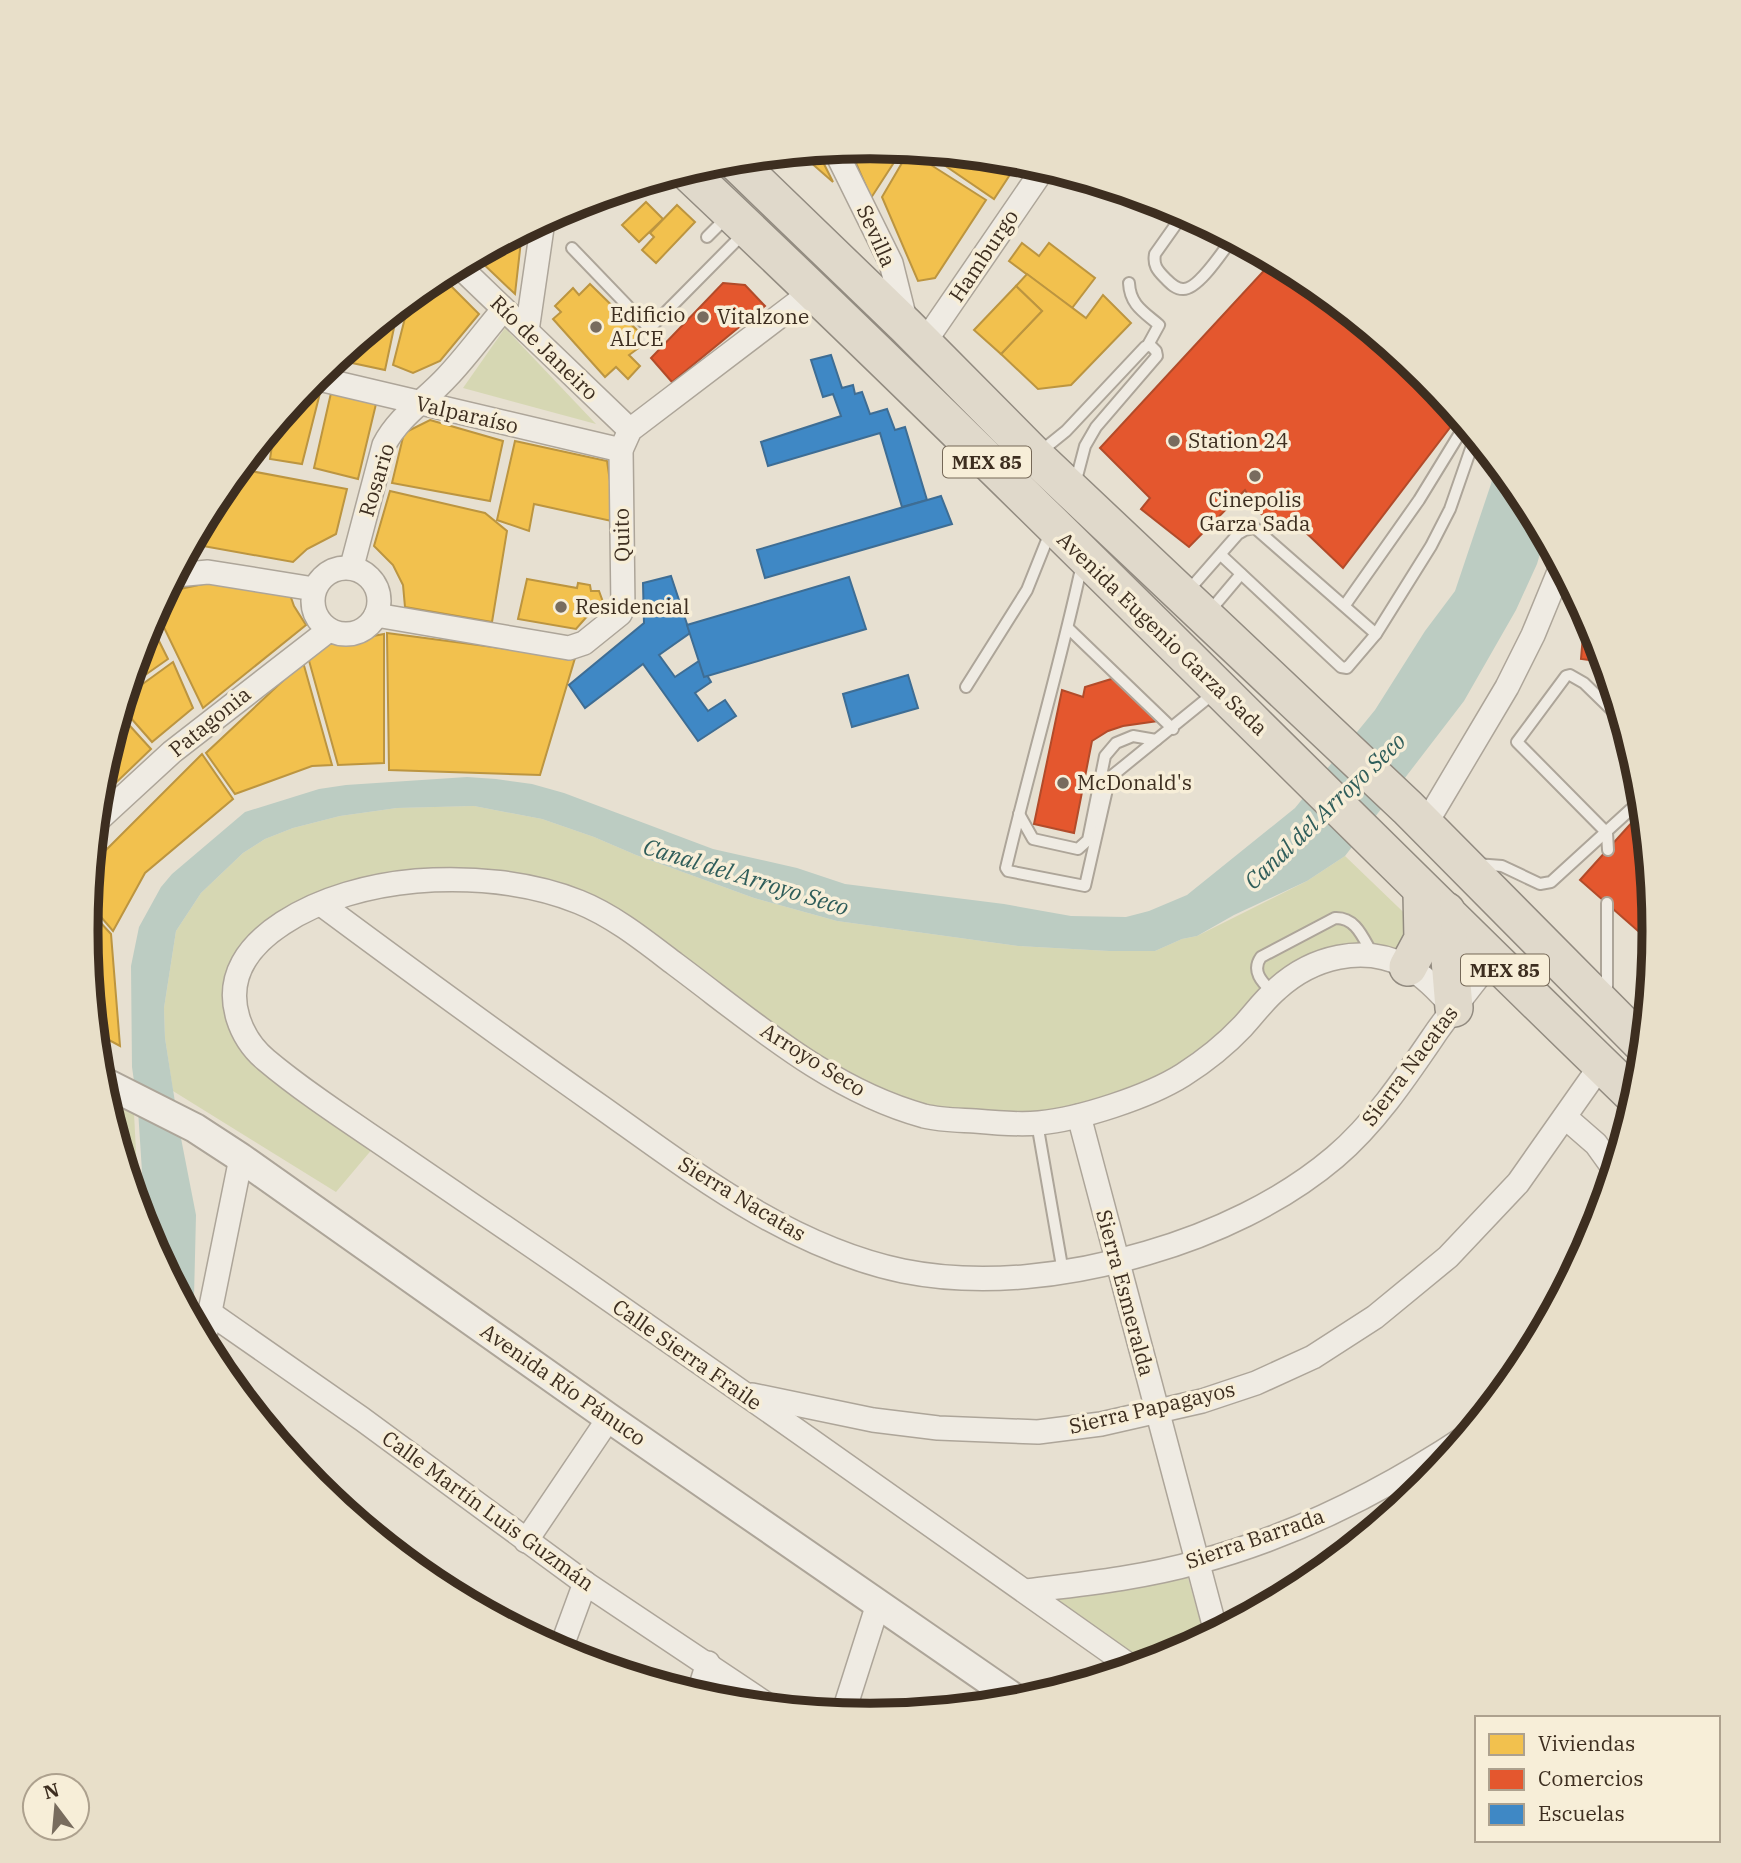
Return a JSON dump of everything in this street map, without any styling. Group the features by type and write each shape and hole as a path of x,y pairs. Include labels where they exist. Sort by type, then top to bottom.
{"highway":[{"name":"Avenida Eugenio Garza Sada","path":"744,170 1035,456 1417,817 1635,1037"},
{"name":"Avenida Eugenio Garza Sada","path":"694,180 729,226 814,290 1626,1089"},
{"path":"1408,967 1423,939 1434,900"},
{"path":"1434,900 1454,1008"}],"street":[{"name":"Sevilla","path":"840,160 891,263 915,335"},
{"name":"Hamburgo","path":"915,335 1037,178"},
{"path":"527,331 541,233"},
{"name":"Río de Janeiro","path":"466,273 527,331 626,440"},
{"path":"626,440 814,290"},
{"name":"Rosario","path":"352,566 384,445 394,428 417,403 444,381 503,310"},
{"name":"Valparaíso","path":"328,381 417,403 626,440"},
{"name":"Quito","path":"376,615 569,648 584,643 620,614 623,608 626,440"},
{"path":"352,566 372,580 378,591 379,603 376,615 365,629 347,634 329,630 318,620 312,605 314,589 323,576 352,566"},
{"path":"186,574 208,572 314,589"},
{"path":"1417,817 1507,687 1556,577"},
{"name":"Patagonia","path":"108,811 172,752 329,630"},
{"name":"Arroyo Seco","path":"246,1037 234,998 239,967 257,944 278,926 321,904 386,884 439,880 487,881 541,890 582,902 635,933 794,1053 874,1099 931,1118 1037,1123 1079,1116 1129,1099 1175,1080 1208,1058 1237,1033 1272,992 1288,979 1337,957 1373,954 1408,967 1429,981 1454,1008"},
{"name":"Sierra Nacatas","path":"321,904 691,1171 796,1235 850,1256 904,1271 965,1278 1063,1273 1116,1262 1179,1244 1288,1191 1335,1157 1395,1091 1493,958"},
{"name":"Calle Sierra Fraile","path":"246,1037 266,1060 360,1128 593,1288 1123,1661"},
{"name":"Sierra Papagayos","path":"741,1393 873,1420 938,1428 1038,1432 1101,1424 1156,1412 1202,1401 1255,1383 1313,1357 1375,1317 1448,1257 1518,1183 1601,1065"},
{"name":"Avenida Río Pánuco","path":"114,1087 195,1128 241,1158 878,1604 999,1692"},
{"name":"Sierra Esmeralda","path":"1079,1116 1214,1623"},
{"path":"1565,1117 1596,1144 1608,1160"},
{"path":"207,1327 241,1158"},
{"name":"Calle Martín Luis Guzmán","path":"210,1313 362,1419 585,1583 752,1694"},
{"path":"526,1541 609,1418"},
{"name":"Sierra Barrada","path":"1024,1591 1098,1582 1197,1563 1276,1537 1336,1511 1415,1470 1438,1455"},
{"path":"564,1640 585,1583"},
{"path":"846,1703 878,1604"},
{"path":"701,1685 708,1664"}],"lane":[{"path":"1177,223 1154,259 1156,269 1174,287 1190,287 1203,276 1227,247"},
{"path":"572,248 648,327 729,226"},
{"path":"1035,456 1066,431 1148,345 1159,325 1134,303 1129,295 1129,283"},
{"path":"1074,490 1085,446 1096,427 1157,356 1154,348 1148,345"},
{"path":"1345,605 1419,500 1460,433"},
{"path":"1221,555 1343,668 1348,667 1376,634 1440,528 1450,509 1472,447"},
{"path":"966,687 1027,590 1052,526"},
{"path":"1194,606 1221,555 1238,534 1255,528 1376,634"},
{"path":"1084,558 1019,814 1006,868 1008,871 1086,886 1111,779 1218,690"},
{"path":"1194,606 1241,573"},
{"path":"1068,628 1172,729"},
{"path":"1608,850 1607,833 1517,742 1570,674 1584,683 1610,708"},
{"path":"1019,814 1034,839 1078,849 1088,840 1105,756 1116,743 1133,736 1156,740"},
{"path":"1463,863 1502,866 1535,882 1548,884 1632,808"},
{"path":"1607,904 1607,1009"},
{"path":"1272,992 1260,980 1257,971 1257,963 1261,957 1335,918 1344,917 1353,921 1373,954"},
{"path":"1037,1123 1063,1273"}],"green space":[{"path":"505,328 596,424 463,388"},
{"path":"474,806 542,819 754,898 837,921 1018,946 1155,951 1182,939 1197,936 1307,881 1345,856 1424,932 1421,946 1310,967 1204,1061 1037,1123 874,1099 635,933 487,881 339,898 246,957 246,1037 379,1141 336,1192 173,1091 165,1038 164,1008 176,931 201,893 243,853 265,839 293,828 340,816 397,808"},
{"path":"118,1104 134,1113 137,1174"},
{"path":"1186,1571 1202,1628 1135,1657 1051,1599"}],"water":[{"name":"Canal del Arroyo Seco","path":"1493,475 1542,548 1516,610 1464,701 1345,856 1307,881 1234,915 1197,936 1182,939 1155,951 1018,946 837,921 754,898 542,819 474,806 397,808 340,816 293,828 265,839 243,853 201,893 176,931 164,1008 165,1038 196,1215 193,1302 143,1191 132,1067 131,966 139,927 161,887 172,874 245,812 319,789 346,785 467,777 496,779 532,784 564,793 713,849 797,868 845,884 1004,904 1071,916 1126,917 1149,911 1187,895 1295,808 1375,710 1425,631 1455,591"}],"building: Viviendas":[{"path":"855,160 896,160 871,198"},
{"path":"904,160 925,161 986,200 935,278 918,281 882,197"},
{"path":"822,161 833,182 810,162"},
{"path":"941,163 1011,172 994,199"},
{"path":"646,202 663,219 639,242 622,225"},
{"path":"677,205 695,222 656,263 642,250 654,237 650,233"},
{"path":"521,243 515,294 482,263"},
{"path":"1022,243 1039,256 1049,243 1095,278 1072,308 1009,261"},
{"path":"1027,274 1086,318 1103,295 1131,323 1071,385 1038,389 1001,354 1042,311 1016,286"},
{"path":"449,284 479,314 440,361 413,373 393,365 406,315"},
{"name":"Edificio ALCE","path":"590,284 641,334 633,341 640,347 629,355 640,366 628,379 616,367 605,377 553,319 561,312 555,306 573,288 579,295"},
{"path":"1016,286 1042,311 1001,354 974,330"},
{"path":"395,323 385,370 349,362"},
{"path":"317,392 320,393 302,464 270,459 272,444"},
{"path":"331,393 376,404 358,479 314,468"},
{"path":"430,420 503,441 490,501 392,483 404,433"},
{"path":"515,441 607,461 616,522 534,504 529,531 497,520"},
{"path":"251,471 347,489 336,534 307,549 293,562 201,546"},
{"path":"390,491 485,513 507,531 492,622 405,607 403,585 393,565 374,546"},
{"name":"Residencial","path":"527,579 577,588 578,583 590,585 591,591 599,591 603,602 599,612 590,613 576,629 518,619"},
{"path":"208,583 288,589 294,606 306,625 203,708 162,624 178,589"},
{"path":"387,633 575,658 540,775 389,770"},
{"path":"384,634 384,763 338,765 308,657 330,644"},
{"path":"157,637 168,659 141,678"},
{"path":"173,662 193,708 152,742 129,716 138,688"},
{"path":"303,662 332,765 312,766 235,794 206,753"},
{"path":"127,723 151,749 112,786"},
{"path":"202,754 233,799 145,873 113,931 99,914 103,853"},
{"path":"98,920 111,934 120,1046 106,1038 100,982"}],"building: Comercios":[{"path":"1267,268 1300,289 1380,351 1417,385 1453,424 1343,568 1300,527 1282,524 1261,514 1245,490 1189,547 1141,509 1150,498 1100,448"},
{"path":"723,283 745,285 765,306 672,382 651,358"},
{"path":"1583,634 1593,661 1581,659"},
{"name":"McDonald's","path":"1118,677 1158,721 1123,726 1092,741 1074,833 1034,824 1062,690 1083,697 1085,687"},
{"path":"1634,820 1641,881 1643,935 1580,880"}],"building: Escuelas":[{"path":"831,355 842,388 853,385 855,394 862,392 870,414 887,409 895,430 905,427 927,500 902,507 880,433 768,466 761,442 841,416 833,394 823,397 811,360"},
{"path":"941,496 952,524 765,578 757,550"},
{"path":"671,576 690,633 659,655 675,677 699,661 711,682 695,693 708,711 725,700 736,716 698,741 643,664 585,708 569,685 644,623 643,583"},
{"path":"849,577 866,629 704,677 687,625"},
{"path":"908,675 918,708 852,727 843,694"}],"place":[{"name":"Vitalzone","path":"703,317"},
{"name":"Edificio ALCE","path":"596,327"},
{"name":"Station 24","path":"1174,441"},
{"name":"Cinepolis Garza Sada","path":"1255,476"},
{"name":"Residencial","path":"561,607"},
{"name":"McDonald's","path":"1063,783"}]}
